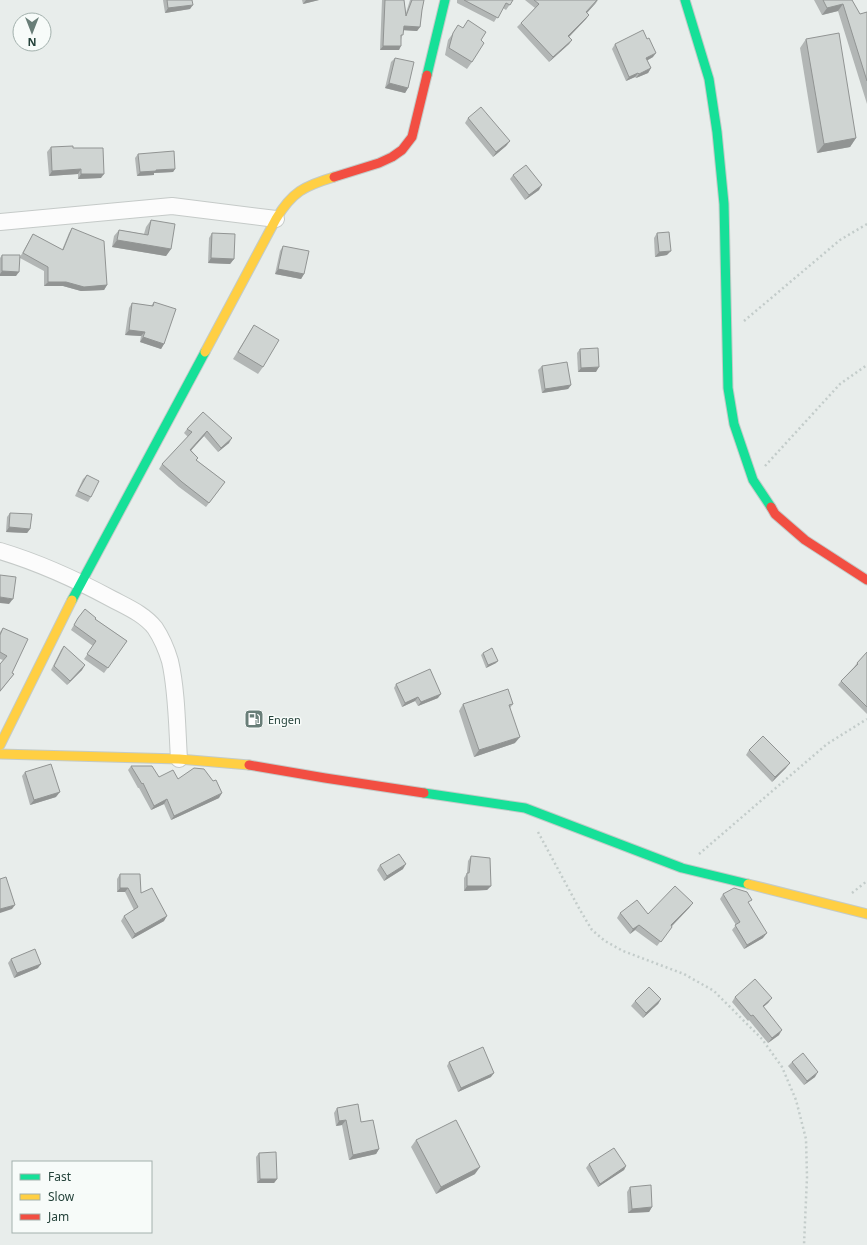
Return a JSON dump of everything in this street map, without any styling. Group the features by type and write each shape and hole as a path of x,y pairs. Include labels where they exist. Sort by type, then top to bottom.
{"street":[{"path":"0,745 80,582 276,219 286,204 300,190 323,180 353,172 385,160 403,149 409,142 414,128 445,0"},
{"path":"685,0 708,79 717,132 724,204 728,388 734,424 753,480 775,514 805,540 867,580"},
{"path":"0,222 172,206 276,219"},
{"path":"0,551 32,561 80,582 138,612 155,628 170,661 174,684 179,759"},
{"path":"0,754 179,759 252,765 325,778 525,808 682,868 867,914"}],"path":[{"path":"726,335 840,240 867,224"},
{"path":"753,480 840,384 867,365"},
{"path":"682,868 827,744 867,719"},
{"path":"536,828 592,930 605,941 622,951 684,974 714,991 762,1039 782,1067 796,1100 806,1139 807,1177 804,1245"}],"building":[{"path":"167,0 192,0 193,5 168,8"},
{"path":"385,0 404,0 406,16 412,0 424,0 420,27 404,26 403,35 401,35 401,46 383,46"},
{"path":"464,0 513,0 510,5 506,3 498,18"},
{"path":"534,0 597,0 586,12 589,15 568,36 572,40 553,57 521,23 539,4"},
{"path":"823,0 852,0 860,14 867,12 867,81 843,4 827,8"},
{"path":"468,20 486,32 481,40 484,43 472,62 449,48 453,33 458,25 463,28"},
{"path":"643,30 647,39 649,38 656,53 646,58 651,68 629,77 615,44"},
{"path":"839,33 856,138 824,144 806,39"},
{"path":"395,58 414,62 408,88 389,83"},
{"path":"481,107 510,141 496,152 468,118"},
{"path":"73,146 73,148 103,148 104,174 81,174 81,169 52,171 51,147"},
{"path":"174,151 175,169 140,172 138,154"},
{"path":"526,165 542,185 529,195 513,175"},
{"path":"151,220 175,224 171,249 117,240 119,230 148,235"},
{"path":"72,228 104,241 107,285 84,287 66,282 48,282 48,267 23,253 33,234 63,250"},
{"path":"669,232 671,251 659,252 657,233"},
{"path":"212,233 235,234 234,259 211,258"},
{"path":"283,246 309,251 304,274 278,269"},
{"path":"2,255 20,255 19,272 2,271"},
{"path":"154,302 176,309 164,344 143,337 145,332 129,330 132,303 153,306"},
{"path":"254,325 279,340 263,367 238,352"},
{"path":"598,348 599,367 581,368 580,349"},
{"path":"567,362 571,385 545,389 542,366"},
{"path":"203,412 232,438 221,448 207,431 190,450 198,458 196,460 225,482 209,503 162,464 192,432 187,429"},
{"path":"87,475 99,481 91,497 78,491"},
{"path":"10,513 32,514 30,529 9,527"},
{"path":"0,575 16,577 13,599 0,597"},
{"path":"85,609 96,618 95,619 127,641 108,668 87,654 96,641 74,625"},
{"path":"3,628 28,639 12,673 14,674 0,691 0,664 7,656 0,652 0,635"},
{"path":"64,646 85,665 70,681 54,666"},
{"path":"492,648 498,661 488,665 483,653"},
{"path":"867,652 867,707 841,681 858,664 857,663"},
{"path":"430,669 441,694 421,702 418,697 405,703 396,684"},
{"path":"508,689 513,704 509,705 520,737 479,750 463,704"},
{"path":"763,736 790,763 775,777 749,750"},
{"path":"51,764 60,792 34,800 25,772"},
{"path":"131,766 152,766 159,777 173,770 178,779 194,768 204,769 213,781 216,780 222,793 174,816 167,799 154,806 143,783 142,784"},
{"path":"399,854 406,864 387,876 380,865"},
{"path":"471,856 490,858 491,886 467,886 467,873 469,873"},
{"path":"120,874 140,874 141,893 152,888 167,916 135,934 124,916 138,907 128,888 120,888"},
{"path":"6,877 15,905 0,909 0,879"},
{"path":"675,886 693,903 671,925 672,927 661,942 639,925 633,929 620,913 637,900 648,914"},
{"path":"734,888 747,892 752,900 748,902 767,933 747,945 735,925 740,922 723,894"},
{"path":"35,949 41,964 17,973 11,959"},
{"path":"755,979 772,998 763,1006 782,1030 772,1038 753,1015 751,1016 735,997"},
{"path":"649,987 661,999 646,1013 635,1001"},
{"path":"483,1047 494,1073 461,1088 449,1062"},
{"path":"803,1053 818,1072 807,1081 792,1062"},
{"path":"358,1104 361,1122 373,1120 379,1149 353,1155 346,1120 339,1121 337,1108"},
{"path":"456,1120 480,1167 441,1187 416,1140"},
{"path":"614,1148 626,1166 600,1184 589,1164"},
{"path":"276,1152 277,1179 260,1179 259,1153"},
{"path":"651,1185 652,1207 632,1209 630,1187"}],"traffic: fast":[{"path":"427,75 445,0"},
{"path":"685,0 709,79 717,132 724,204 728,388 734,424 753,480 771,507"},
{"path":"72,600 205,352"},
{"path":"424,793 525,808 682,868 748,884"}],"traffic: slow":[{"path":"205,352 282,210 293,196 300,191 334,177"},
{"path":"0,745 72,600"},
{"path":"0,754 179,759 249,765"},
{"path":"748,884 867,914"}],"traffic: jam":[{"path":"334,177 379,163 402,150 412,137 427,75"},
{"path":"771,507 775,514 805,540 867,580"},
{"path":"249,765 424,793"}],"place":[{"name":"Engen","path":"254,719"}]}
